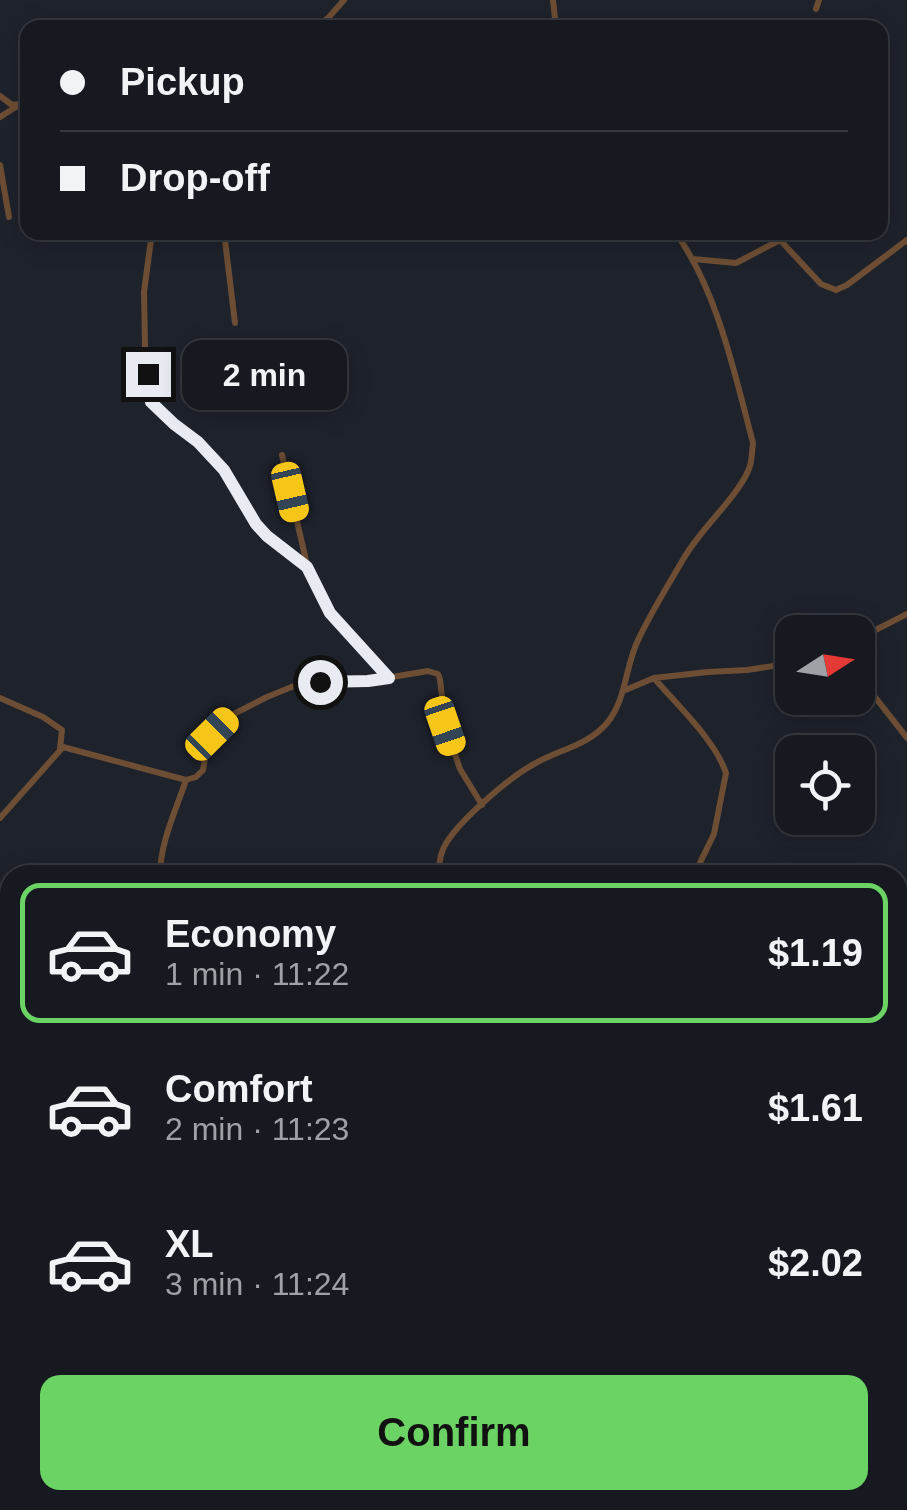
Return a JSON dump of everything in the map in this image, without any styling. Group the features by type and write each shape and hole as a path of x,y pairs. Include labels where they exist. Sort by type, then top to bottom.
{"street":[{"path":"325,20 344,0"},
{"path":"816,10 819,0"},
{"path":"0,165 8,217"},
{"path":"151,240 144,292 151,402 224,470 267,536 307,567"},
{"path":"225,240 236,323"},
{"path":"439,865 442,851 453,834 514,777 536,762 594,736 606,725 623,691 637,641 653,611 692,543 744,479 751,463 753,443 711,299 681,240"},
{"path":"693,258 736,263 780,240 821,284 836,290 907,240"},
{"path":"282,456 307,567 330,613 389,678"},
{"path":"875,630 907,614"},
{"path":"623,691 654,678 775,665"},
{"path":"60,748 186,780 196,778 212,734 226,718 267,697 294,686 428,672 438,674 445,726 460,769 482,805"},
{"path":"654,678 702,734 726,773 714,834 699,865"},
{"path":"875,697 907,738"},
{"path":"0,698 62,730 60,748 0,818"},
{"path":"160,865 186,780"}],"route":[{"path":"148,374 151,402 224,470 256,524 307,567 330,613 389,678 320,682"}]}
